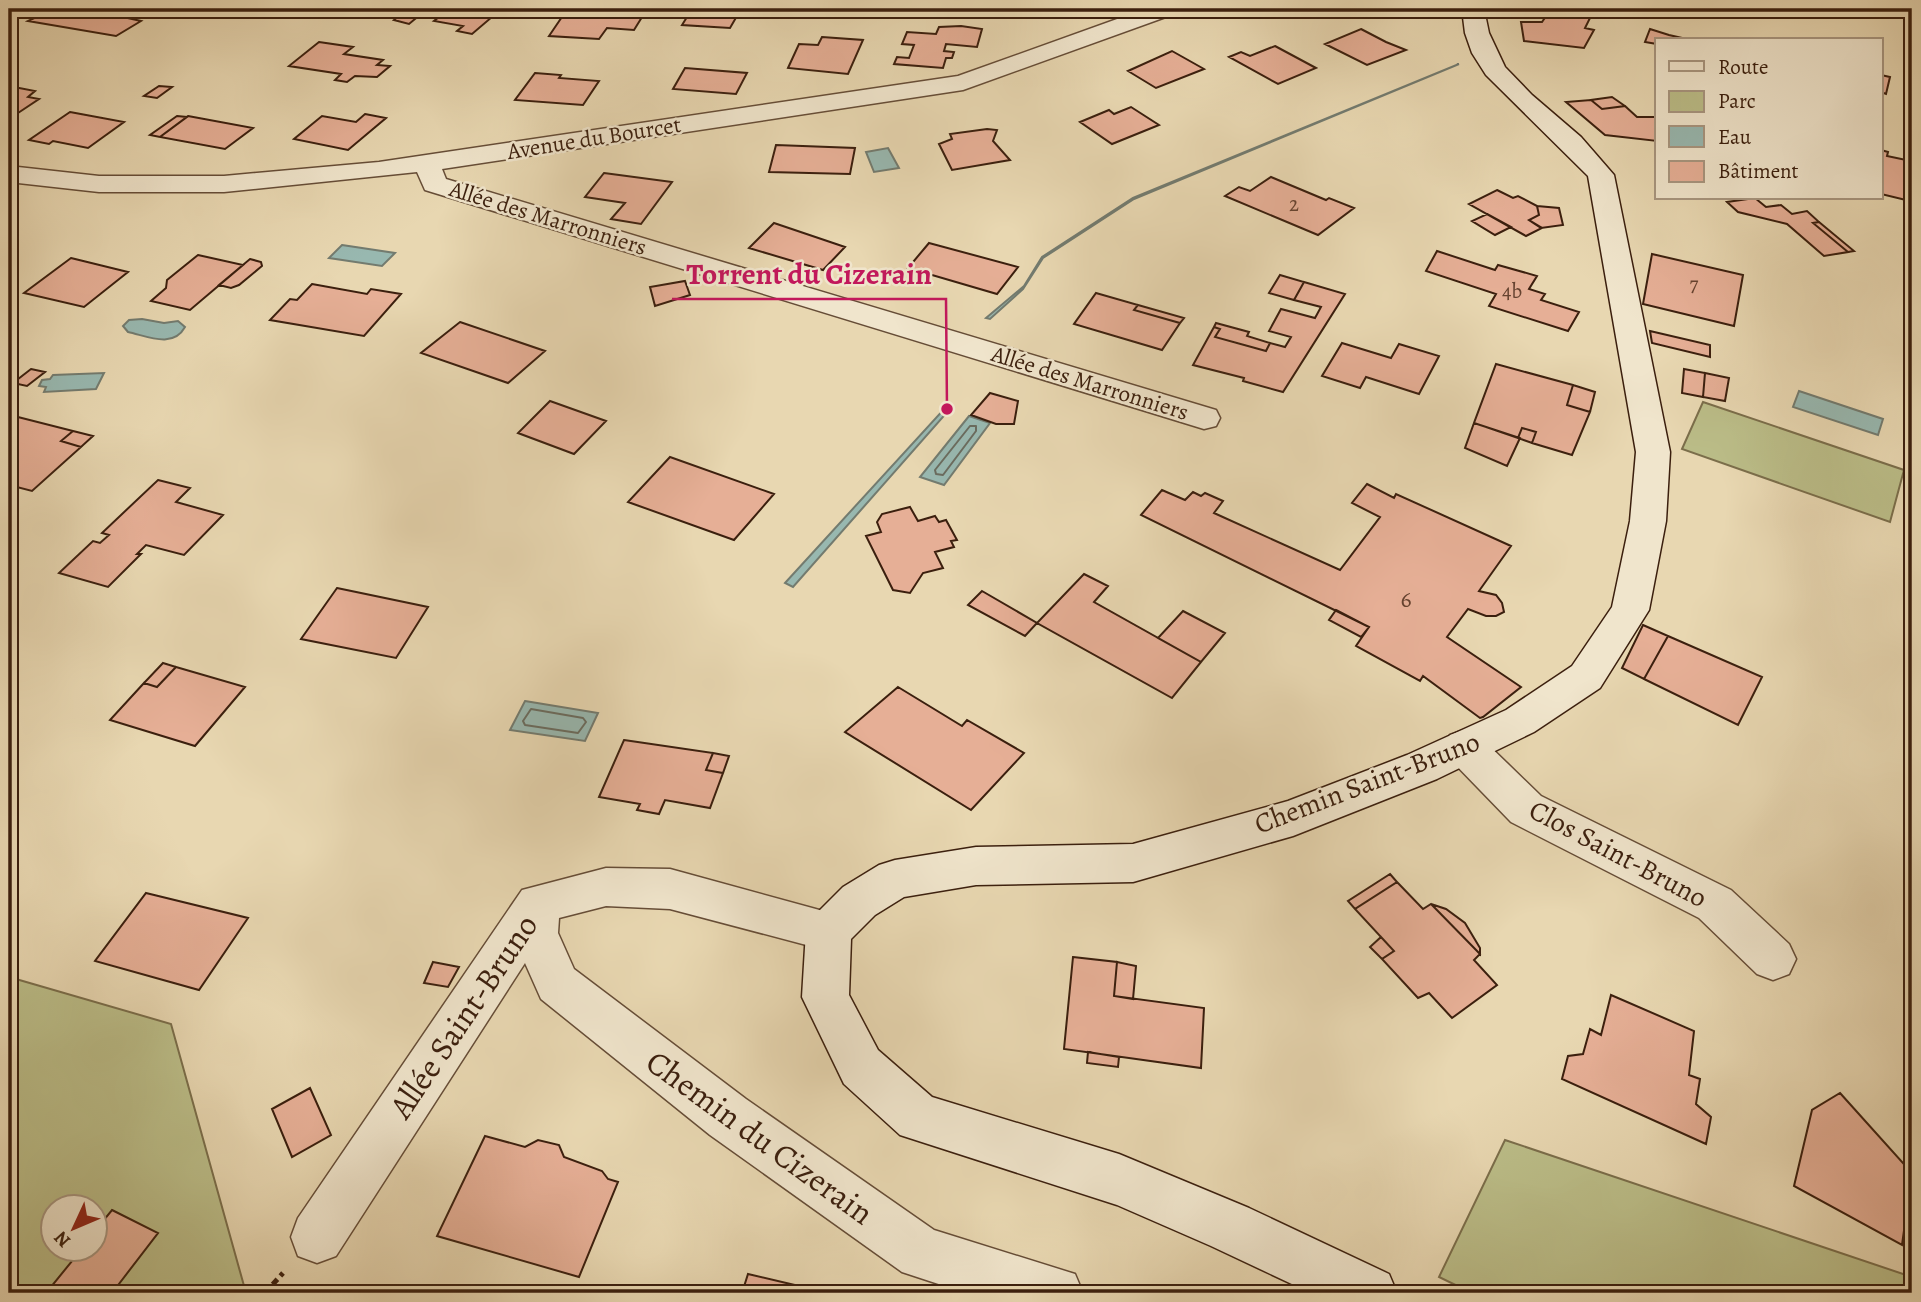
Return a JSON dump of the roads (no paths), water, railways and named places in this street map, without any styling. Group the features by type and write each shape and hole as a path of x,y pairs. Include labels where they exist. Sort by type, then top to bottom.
{"street":[{"name":"Chemin Saint-Bruno","path":"829,931 859,901 895,879 976,866 1133,863 1293,818 1422,767 1520,721 1586,677 1630,610 1648,521 1653,452 1601,175 1572,144 1504,85 1488,60 1474,23 1473,9"},
{"name":"Avenue du Bourcet","path":"9,174 99,184 225,184 379,170 963,83 1148,11"},
{"name":"Allée des Marronniers","path":"426,163 435,184 1204,418"},
{"name":"Clos Saint-Bruno","path":"1464,747 1527,809 1715,904 1773,958"},
{"name":"Allée Saint-Bruno","path":"317,1237 538,904 606,887 670,889 829,931"},
{"name":"Chemin du Cizerain","path":"538,904 535,933 557,984 728,1117 921,1253 1056,1293"},
{"path":"829,931 825,997 861,1067 918,1117 1119,1180 1230,1227 1370,1293"}],"water":[{"path":"1459,64 1134,199 1043,258 1023,289 990,319 986,318 1024,286 1042,257 1133,198"},
{"path":"888,148 899,168 874,172 866,152"},
{"path":"342,245 395,253 382,266 329,258"},
{"path":"142,319 164,323 178,321 185,327 174,338 159,339 128,332 123,326 129,320"},
{"path":"104,373 96,389 44,392 46,387 39,386 42,380 50,379 53,375"},
{"path":"1799,391 1883,419 1878,435 1793,407"},
{"path":"945,408 950,409 793,587 785,583"},
{"path":"969,416 990,423 944,485 920,477"},
{"path":"525,701 598,713 585,741 510,730"}],"place":[{"name":"Torrent du Cizerain","path":"947,409"}]}
